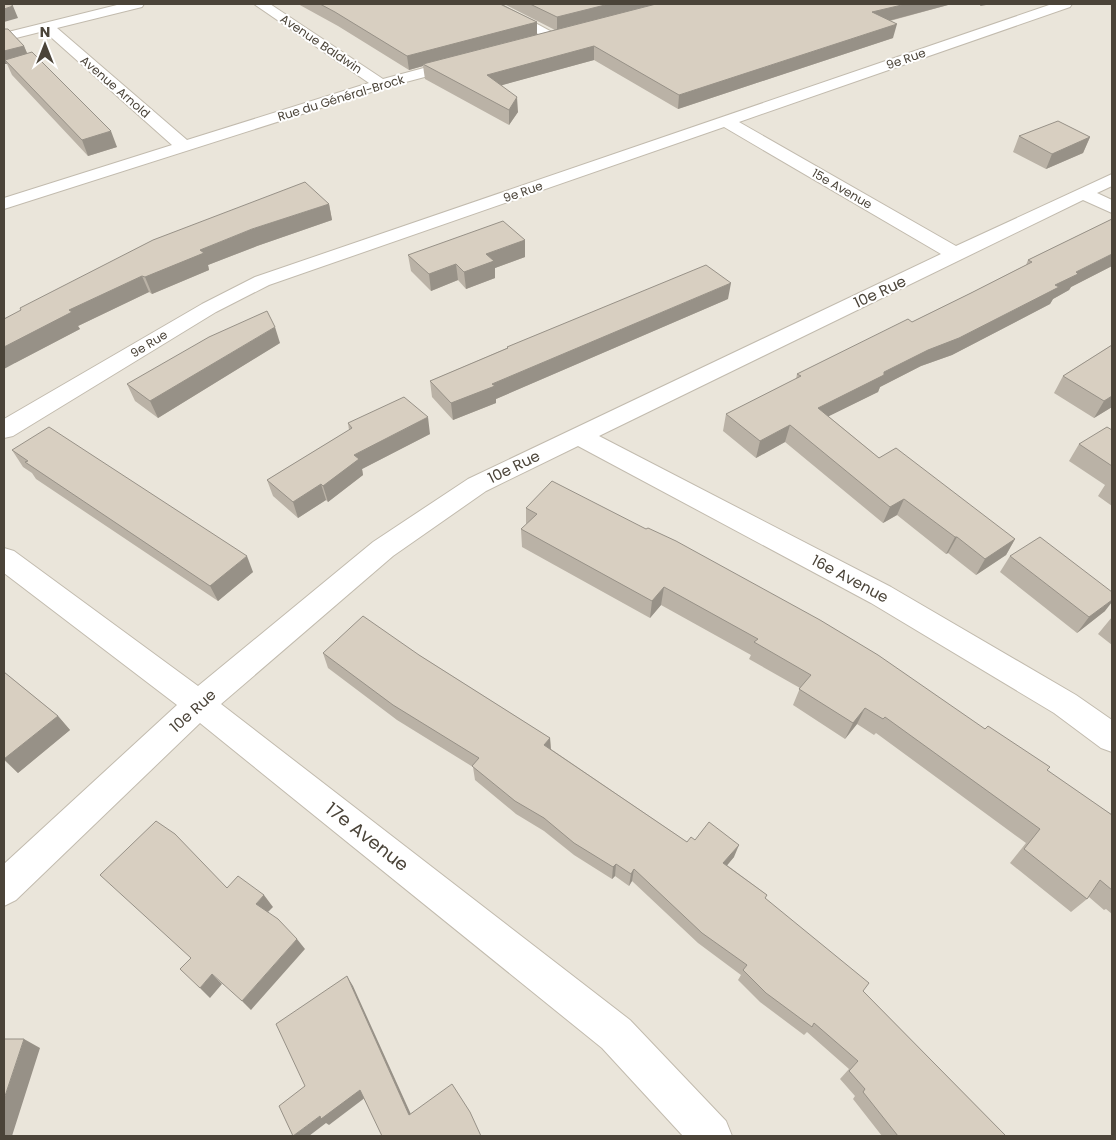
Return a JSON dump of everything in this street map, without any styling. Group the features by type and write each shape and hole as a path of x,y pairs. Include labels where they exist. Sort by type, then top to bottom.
{"street":[{"path":"4,37 137,4"},
{"name":"Avenue Baldwin","path":"261,4 381,84"},
{"path":"490,4 556,38"},
{"name":"9e Rue","path":"4,430 209,308 262,281 1065,4"},
{"name":"Avenue Arnold","path":"46,26 184,147"},
{"path":"537,43 574,33"},
{"name":"Rue du Général-Brock","path":"4,204 381,84 473,60"},
{"name":"15e Avenue","path":"727,122 957,255"},
{"name":"10e Rue","path":"4,888 199,704 383,549 477,485 1112,179"},
{"path":"1083,193 1112,208"},
{"name":"16e Avenue","path":"578,436 881,595 1065,704 1112,738"},
{"name":"17e Avenue","path":"4,558 199,704 616,1034 711,1136"}],"shaded area":[{"path":"4,4 1112,4 1112,1136 4,1136"}],"building":[{"path":"4,4 10,4 13,6 4,9"},
{"path":"320,4 500,4 537,22 407,56"},
{"path":"530,4 609,4 557,17"},
{"path":"656,4 906,4 872,12 897,24 679,95 594,46 487,75 517,97 509,110 423,64"},
{"path":"4,29 8,29 24,46 4,51"},
{"path":"32,52 111,131 82,140 5,60"},
{"path":"1058,121 1090,137 1052,154 1019,136"},
{"path":"305,182 329,204 252,229 200,250 204,253 145,277 142,276 69,310 72,312 4,347 4,319 21,310 20,308 153,240"},
{"path":"1112,219 1112,254 1055,285 1059,287 959,338 928,350 884,372 884,375 818,408 879,458 896,448 1015,539 985,559 904,499 890,507 790,425 760,441 726,414 801,376 797,374 908,319 912,322 971,293 1032,262 1028,260"},
{"path":"503,221 525,240 486,254 494,261 464,272 456,264 429,274 408,255"},
{"path":"706,265 731,283 492,384 495,386 451,403 430,381 507,347"},
{"path":"267,311 275,327 150,401 127,384 209,337"},
{"path":"1112,345 1112,396 1104,401 1063,376"},
{"path":"404,397 428,417 354,455 359,459 323,486 321,484 293,502 267,480 352,428 348,423"},
{"path":"49,427 247,556 210,586 25,462 28,461 12,450"},
{"path":"1107,427 1112,430 1112,466 1079,444"},
{"path":"552,481 646,529 648,528 676,541 820,620 878,655 985,729 988,726 1050,767 1047,770 1112,815 1112,890 1100,880 1087,899 1024,849 1040,829 885,717 883,719 865,708 853,723 799,689 811,675 754,642 758,639 664,587 652,601 521,529 537,514 526,508"},
{"path":"1040,537 1112,592 1112,600 1089,617 1010,556"},
{"path":"363,616 419,655 550,738 544,745 687,842 691,837 695,840 709,822 739,845 723,863 767,895 765,898 869,983 863,991 1006,1136 898,1136 863,1092 865,1089 849,1071 858,1061 814,1023 812,1027 766,993 743,970 747,965 702,933 634,869 631,874 616,864 613,867 574,843 544,818 515,801 472,766 479,758 393,705 323,653"},
{"path":"4,672 58,716 4,759"},
{"path":"156,821 175,834 227,888 238,876 264,895 256,904 278,919 297,939 242,1001 212,974 200,988 180,969 191,958 100,875"},
{"path":"347,976 409,1115 452,1084 470,1112 481,1136 382,1136 360,1090 321,1119 320,1116 293,1136 279,1106 305,1086 276,1024"},
{"path":"4,1039 24,1039 4,1099"}]}
